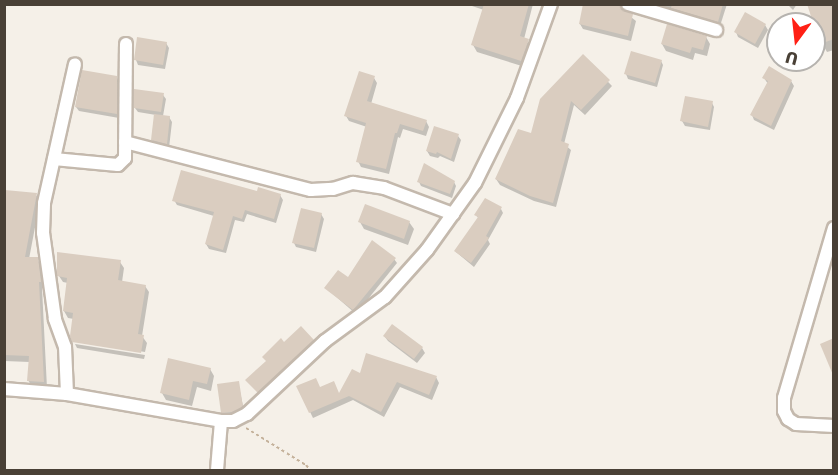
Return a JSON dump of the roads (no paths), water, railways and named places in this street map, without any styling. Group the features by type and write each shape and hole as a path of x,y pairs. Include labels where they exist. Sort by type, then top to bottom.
{"street":[{"path":"4,389 67,394 227,421 247,414 325,341 391,291 411,270 453,214 475,183 517,98 551,4"},
{"path":"627,4 716,30"},
{"path":"54,159 118,165 125,158 126,45"},
{"path":"67,394 65,347 55,320 43,233 44,203 75,64"},
{"path":"125,142 311,189 333,189 353,183 384,188 453,214"},
{"path":"834,228 784,398 784,411 788,419 796,424 834,426"},
{"path":"217,471 227,421"}]}
